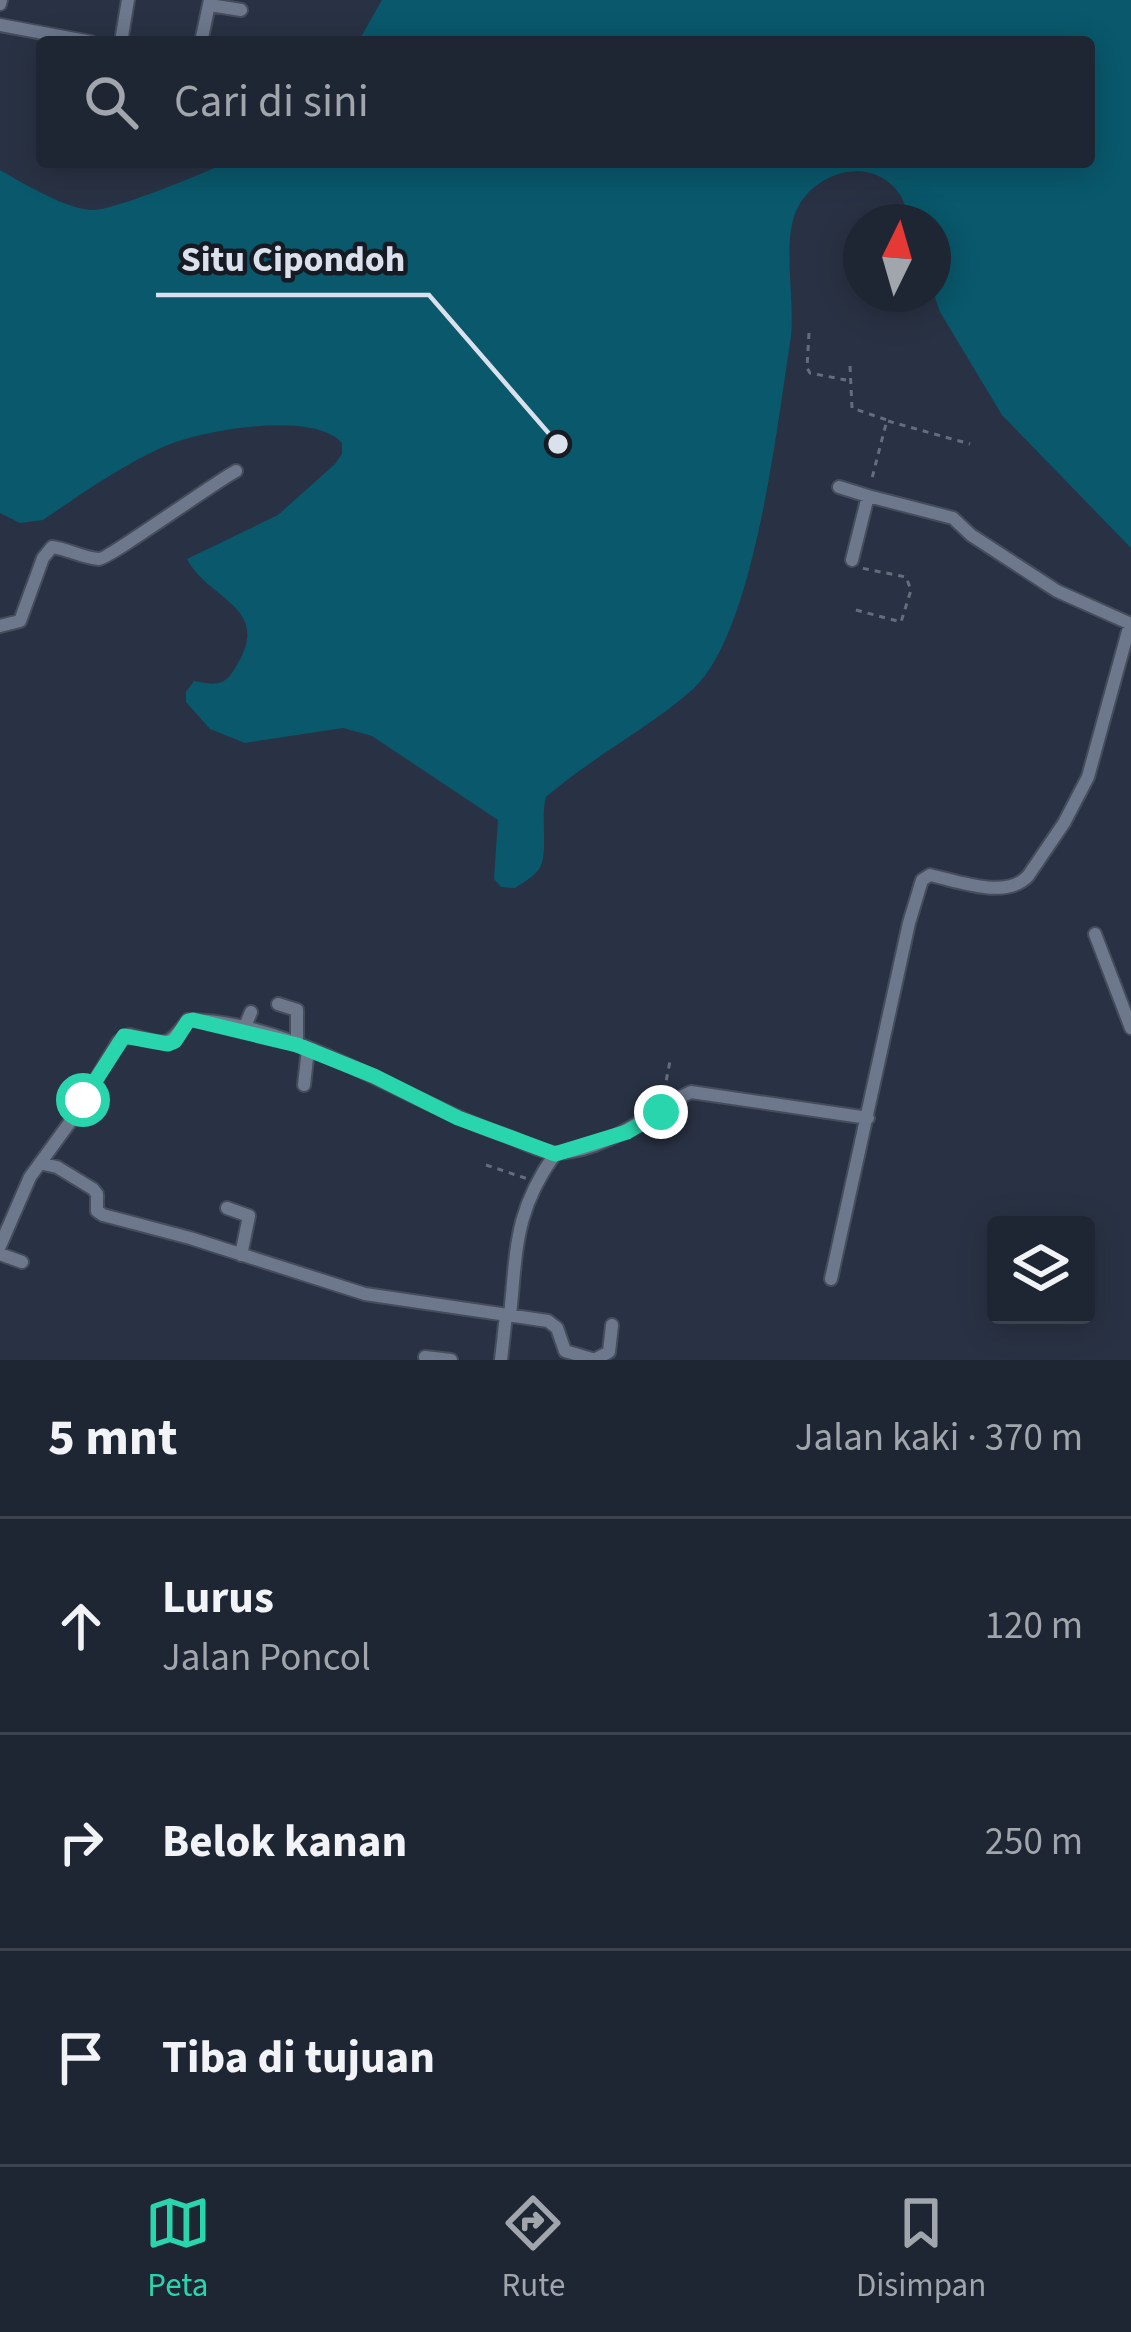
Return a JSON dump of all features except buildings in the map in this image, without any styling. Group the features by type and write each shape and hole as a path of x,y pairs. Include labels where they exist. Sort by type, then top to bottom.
{"street":[{"path":"202,36 210,2 242,10"},
{"path":"123,36 128,4"},
{"path":"0,25 42,36"},
{"path":"0,626 20,621 43,558 52,548 98,559 110,556 236,471"},
{"path":"831,1279 922,880 930,875 1006,888 1021,884 1028,876 1088,777 1130,624 1057,591 953,518 839,487"},
{"path":"852,560 868,496"},
{"path":"1095,934 1131,1028"},
{"path":"278,1004 297,1010 304,1085"},
{"path":"244,1030 251,1012"},
{"path":"22,1262 0,1250 23,1189 124,1036 168,1044 193,1020 303,1047 458,1118 555,1154 627,1132 683,1095 703,1090 868,1118"},
{"path":"501,1360 518,1231 536,1181 555,1154"},
{"path":"43,1164 93,1189 99,1214 365,1294 548,1321 565,1351 595,1360 609,1352 612,1325"},
{"path":"227,1208 249,1216 241,1255"},
{"path":"425,1357 451,1360"}],"path":[{"path":"809,332 810,373 848,380"},
{"path":"850,366 852,408 970,444"},
{"path":"868,496 886,420"},
{"path":"852,560 859,567 906,577 911,590 902,622 856,610"},
{"path":"661,1112 670,1061"},
{"path":"486,1166 536,1181"}],"water":[{"path":"382,0 1131,0 1131,548 1002,415 940,312 951,312 951,204 904,204 890,183 862,171 819,183 798,207 793,221 789,254 792,327 778,424 760,527 732,623 714,662 693,689 546,797 542,863 515,888 501,887 494,879 498,820 372,736 343,728 245,743 210,729 186,702 194,681 216,684 229,676 246,644 247,628 233,605 187,559 278,515 335,464 342,443 328,433 283,425 203,435 132,463 43,520 20,523 0,513 0,170 59,201 95,210 213,168 1095,168 1095,36 361,36"}],"place":[{"name":"Situ Cipondoh","path":"558,444"}],"route":[{"path":"83,1100 124,1036 168,1044 193,1020 297,1045 458,1118 555,1154 627,1132 661,1112"}]}
